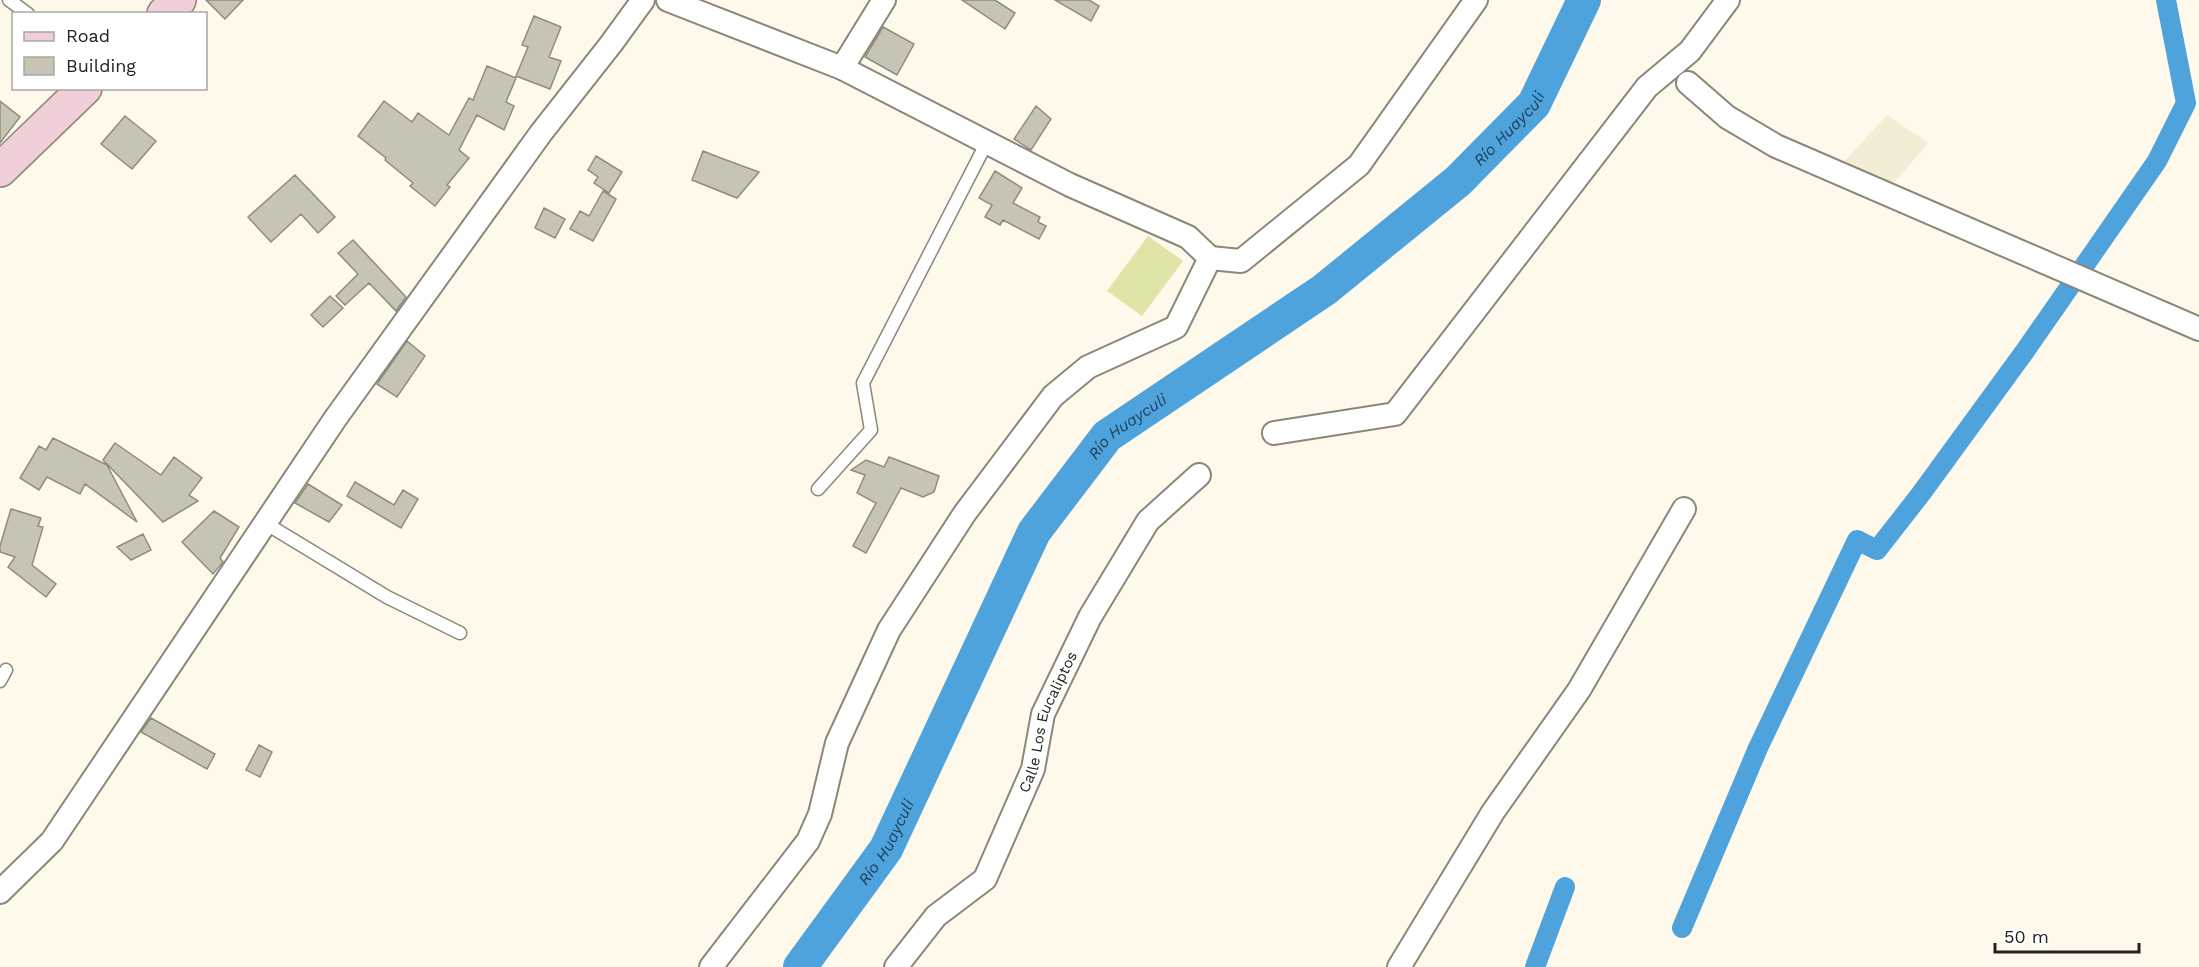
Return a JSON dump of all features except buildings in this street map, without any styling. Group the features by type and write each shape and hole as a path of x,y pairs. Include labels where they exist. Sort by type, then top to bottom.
{"main road":[{"path":"166,12 179,0"},
{"path":"0,170 83,90"}],"street":[{"path":"0,892 52,841 335,419 527,152 643,0"},
{"path":"669,0 842,68 1070,185 1188,237 1210,258 1241,261 1359,165 1476,0"},
{"path":"842,68 884,0"},
{"path":"1274,434 1395,414 1647,87 1690,51 1728,0"},
{"path":"1689,83 1727,117 1776,146 2199,329"},
{"path":"711,967 808,841 820,814 837,743 889,630 965,513 1053,396 1088,367 1176,327 1210,258"},
{"name":"Calle Los Eucaliptos","path":"896,967 936,916 986,879 1033,769 1043,714 1090,617 1148,521 1199,475"},
{"path":"1399,967 1492,812 1579,690 1684,509"}],"lane":[{"path":"9,0 25,12"},
{"path":"818,489 871,430 863,383 987,142"},
{"path":"265,523 387,597 460,633"}],"shaded area":[{"path":"1887,115 1928,143 1893,184 1844,162"}],"green space":[{"path":"1148,236 1183,261 1142,316 1107,291"}],"waterway":[{"name":"Río Huayculi","path":"800,967 886,849 1034,532 1107,436 1324,290 1458,181 1534,104 1584,0"},
{"path":"1682,928 1758,748 1857,540 1877,550 2025,351 2157,161 2186,103 2166,0"},
{"path":"1535,967 1565,887"}]}
